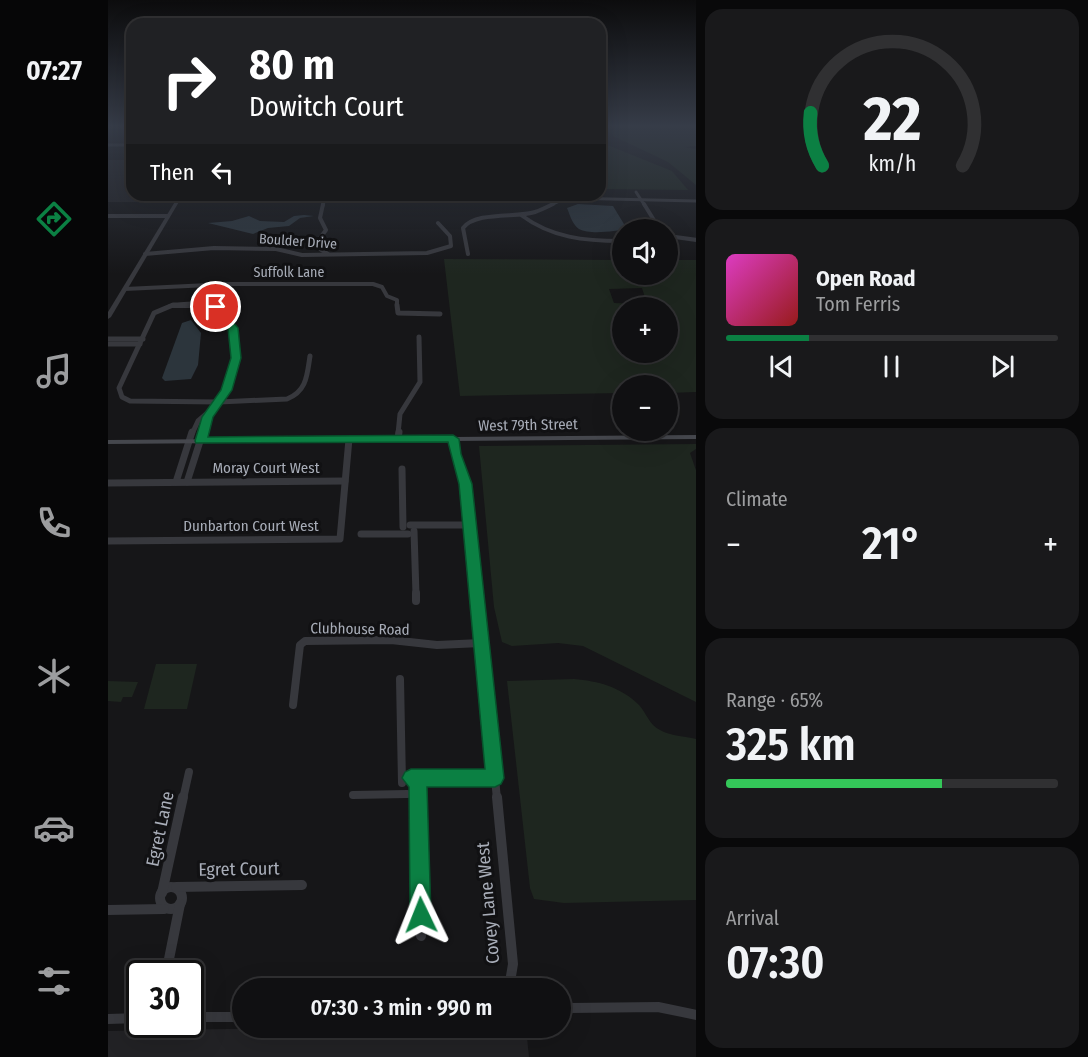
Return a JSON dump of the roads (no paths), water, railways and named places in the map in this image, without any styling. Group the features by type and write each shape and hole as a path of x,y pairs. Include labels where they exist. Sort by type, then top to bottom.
{"main road":[{"name":"West 79th Street","path":"108,442 696,437"}],"street":[{"path":"636,192 653,219"},
{"path":"606,200 696,201"},
{"path":"108,317 177,201"},
{"path":"324,201 320,218 326,230 317,243 320,249 331,255"},
{"path":"468,254 462,228 466,224 494,216 534,213 560,201"},
{"path":"522,215 527,220 562,237 588,241 612,241"},
{"path":"108,216 168,216"},
{"name":"Boulder Drive","path":"145,254 224,248 276,249 300,255 416,254 449,248 450,236 438,223"},
{"path":"678,239 696,240"},
{"name":"Suffolk Lane","path":"126,287 373,284 382,287 386,296 397,300 398,313 440,314"},
{"path":"187,482 212,409 217,402 226,391 236,360 233,328 216,307 206,304 181,304 163,308 154,313 119,388 123,398 139,402 217,402 276,401 293,398 305,387 310,356"},
{"path":"398,439 399,416 420,382 419,337"},
{"path":"108,339 141,342"},
{"path":"108,344 141,342"},
{"path":"176,482 200,416 212,409"},
{"name":"Covey Lane West","path":"453,439 455,454 465,480 470,525 513,964 511,978"},
{"path":"345,482 349,440"},
{"path":"402,469 416,601"},
{"name":"Moray Court West","path":"108,483 345,482"},
{"name":"Dunbarton Court West","path":"108,541 340,539 345,482"},
{"path":"361,534 470,525"},
{"name":"Clubhouse Road","path":"293,705 300,645 305,641 391,640 437,645 482,644"},
{"path":"400,679 401,788 407,794"},
{"name":"Egret Lane","path":"164,909 160,900 189,772"},
{"path":"402,783 411,778 495,778"},
{"path":"411,778 417,782 418,789 421,936"},
{"path":"353,795 413,794 418,789"},
{"name":"Egret Court","path":"176,887 302,885"},
{"name":"Egret Lane","path":"162,893 169,887 176,887 183,894 169,960"},
{"path":"108,910 171,910 180,904"},
{"path":"571,1008 658,1007 696,1015"},
{"path":"204,1017 232,1017"},
{"path":"108,1019 126,1018"}]}
